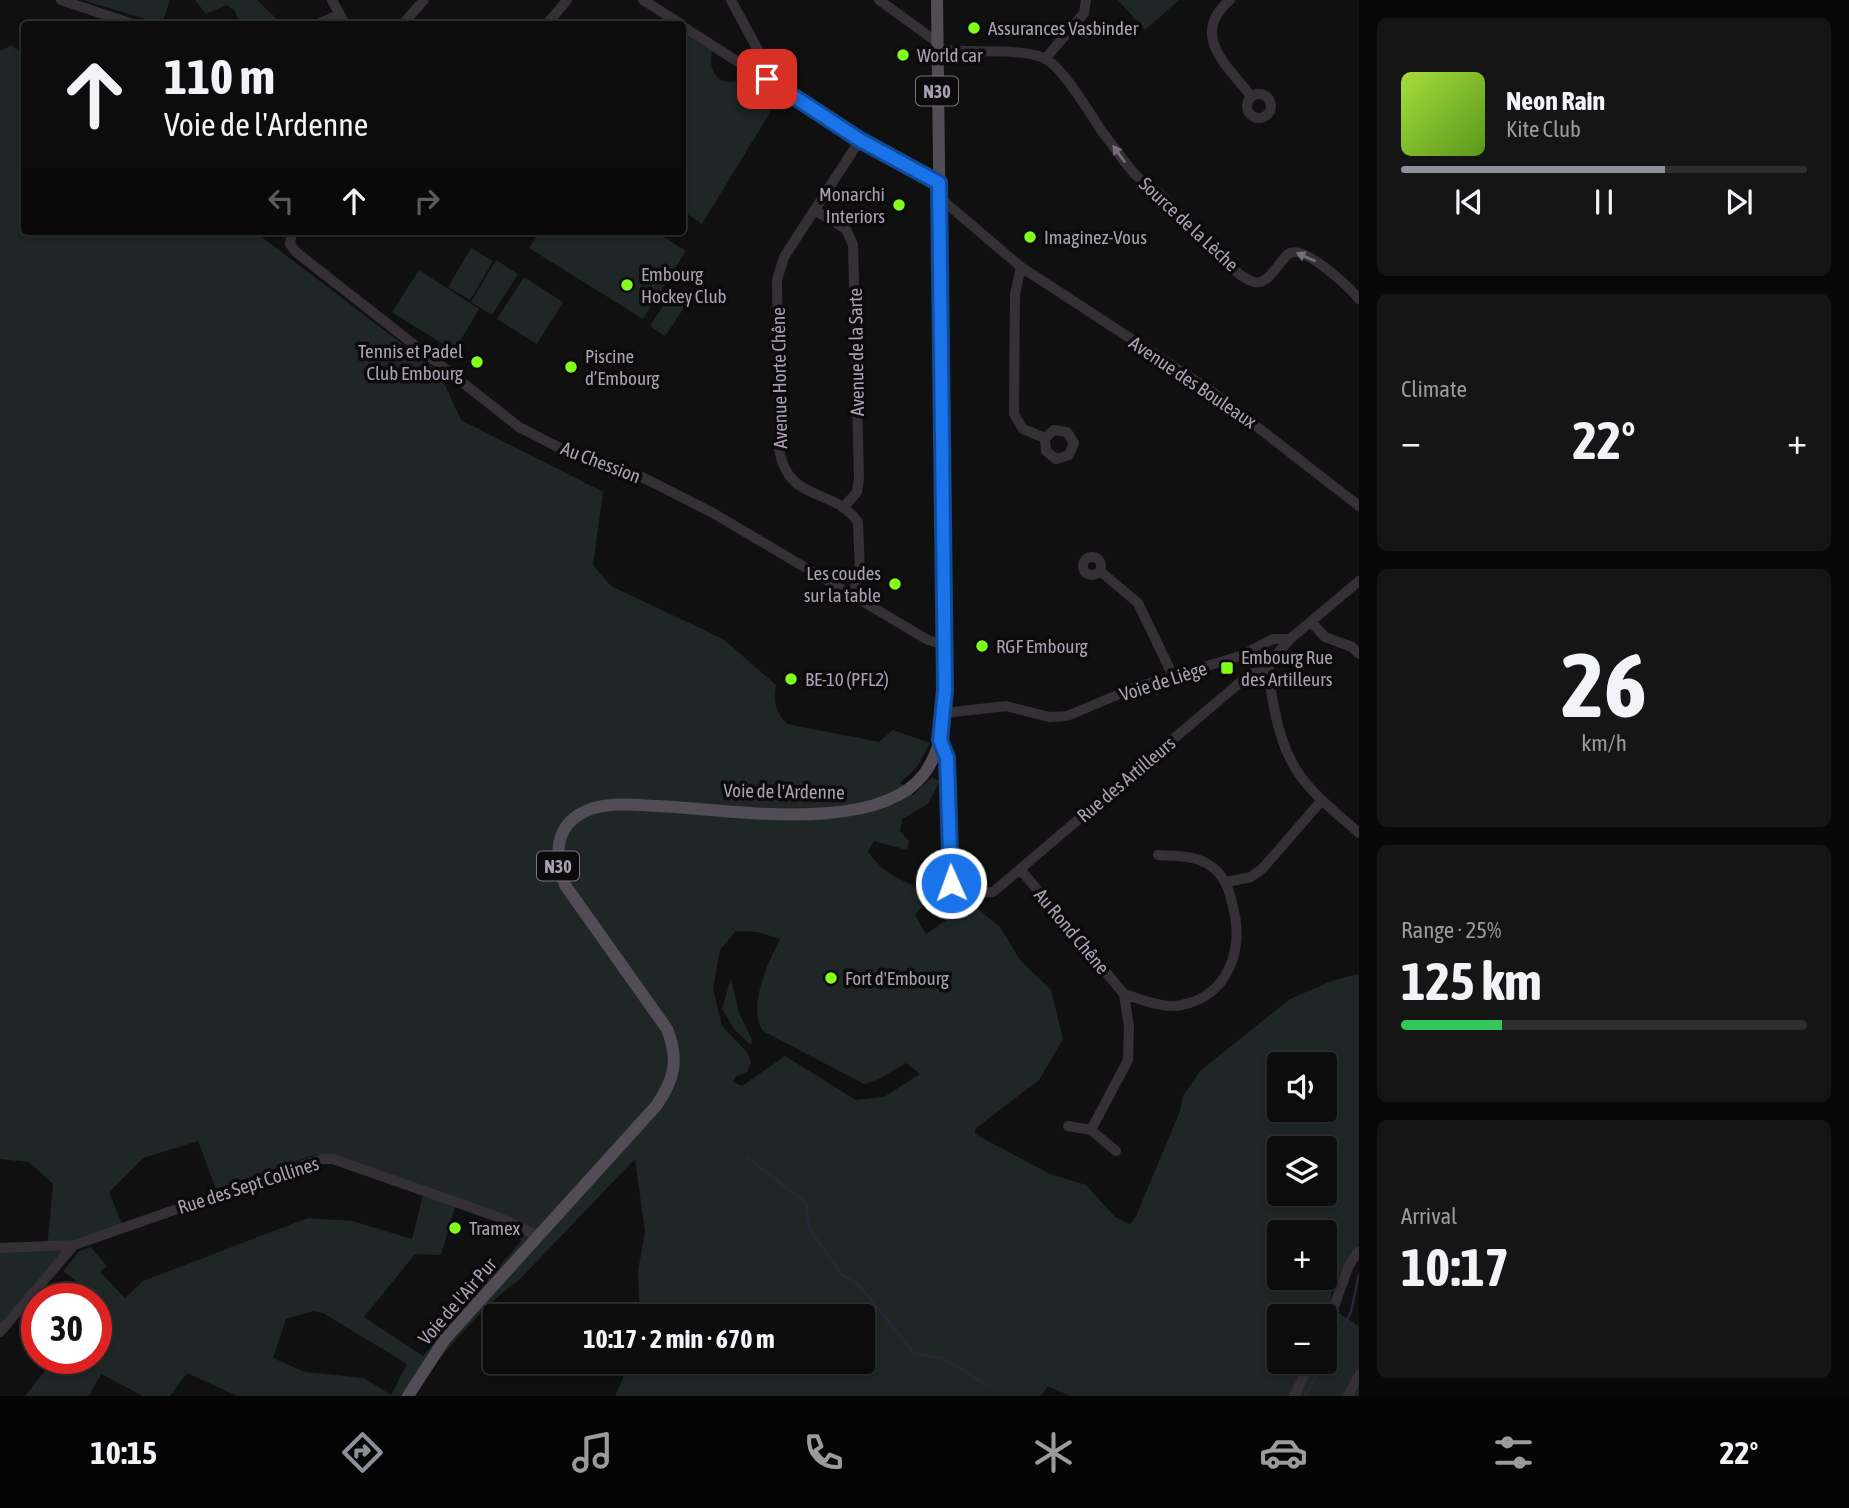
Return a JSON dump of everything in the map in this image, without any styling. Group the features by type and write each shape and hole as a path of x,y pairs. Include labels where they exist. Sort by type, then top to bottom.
{"main road":[{"name":"Voie de l'Ardenne","path":"540,1236 656,1106 667,1092 675,1070 674,1046 667,1029 565,885 558,866 557,849 569,823 583,812 619,805 813,813 870,808 894,799 918,781 940,740 945,713 945,645 937,0"},
{"name":"Voie de l'Air Pur","path":"408,1396 445,1339 540,1236"}],"street":[{"path":"61,0 124,21"},
{"path":"332,0 343,21"},
{"path":"406,21 424,0"},
{"path":"550,21 567,0"},
{"path":"643,0 676,21"},
{"path":"731,0 758,50 753,69"},
{"path":"879,0 938,46 968,53 1017,53 1045,59 1084,13 1086,0"},
{"path":"1230,0 1214,18 1210,36 1213,47 1251,96"},
{"path":"325,21 338,15"},
{"path":"686,27 860,140 939,183"},
{"name":"Source de la Lèche","path":"1045,59 1060,74 1133,173 1160,195 1238,270 1254,282 1261,281 1290,253 1306,254 1339,278 1359,299"},
{"name":"Avenue Horte Chêne","path":"843,508 797,485 782,469 779,449 779,269 860,140"},
{"name":"Avenue des Bouleaux","path":"940,198 1021,267 1211,391 1359,506"},
{"name":"Avenue de la Sarte","path":"814,210 846,229 853,244 859,478 857,492 843,508"},
{"name":"Au Chession","path":"291,235 290,244 296,252 519,426 558,447 644,478 713,513 852,597 928,640 945,645"},
{"path":"1021,267 1015,293 1014,414 1023,429 1045,438"},
{"path":"843,508 858,522 860,571 852,597"},
{"path":"1100,571 1138,603 1173,676"},
{"name":"Voie de Liège","path":"945,713 1006,706 1049,717 1061,717 1134,688 1240,656 1273,639 1290,639 1359,581"},
{"path":"1311,622 1325,637 1352,647 1359,654"},
{"name":"Rue des Artilleurs","path":"951,883 977,892 993,892 1250,674 1261,671 1290,639"},
{"path":"1269,664 1280,740 1291,766 1322,800 1359,832"},
{"path":"932,907 951,883 947,758 940,740"},
{"path":"1227,882 1251,877 1264,868 1322,800"},
{"path":"1091,1130 1128,1060 1129,1027 1124,994 1154,1003 1181,1005 1207,994 1227,974 1238,948 1237,922 1227,882 1208,864 1188,856 1158,855"},
{"name":"Au Rond Chêne","path":"1020,869 1124,994"},
{"path":"1068,1126 1091,1130 1116,1151"},
{"name":"Rue des Sept Collines","path":"0,1248 74,1245 321,1159 333,1160 498,1217 540,1236"},
{"path":"0,1332 74,1245"},
{"path":"1335,1304 1349,1265 1359,1251"},
{"path":"1294,1396 1305,1374"},
{"path":"1348,1396 1359,1375"}],"shaded area":[{"path":"82,0 170,0 163,21 152,21"},
{"path":"195,0 257,0 279,21 239,21 235,11 226,5 206,14"},
{"path":"1118,0 1179,0 1145,30"},
{"path":"686,35 712,51 712,68 720,79 733,82 749,75 777,94 772,109 702,224 686,213"},
{"path":"12,45 21,52 21,235 259,235 439,372 461,420 603,492 593,565 611,586 723,639 776,685 776,706 787,724 879,742 893,730 930,743 917,767 900,783 913,795 932,777 940,781 928,804 902,819 900,831 909,841 907,850 874,841 868,851 888,872 934,894 915,915 926,934 971,903 1000,927 1020,960 1051,990 1063,1039 1039,1080 975,1129 975,1134 1050,1174 1086,1185 1115,1217 1130,1224 1136,1216 1180,1111 1183,1096 1200,1071 1290,999 1334,980 1359,974 1359,1243 1337,1278 1337,1220 1267,1220 1267,1290 1333,1290 1330,1304 1267,1304 1267,1374 1337,1374 1337,1312 1359,1326 1359,1396 1070,1396 1048,1386 1041,1396 615,1396 625,1374 875,1374 875,1304 639,1304 638,1271 645,1232 635,1159 519,1280 490,1304 483,1304 483,1311 407,1396 237,1396 187,1373 170,1396 143,1396 101,1374 112,1374 112,1284 125,1298 143,1281 308,1218 352,1221 412,1239 425,1187 330,1154 317,1154 216,1189 198,1141 143,1158 109,1192 122,1224 72,1240 36,1283 21,1283 21,1302 0,1327 0,1251 47,1249 53,1184 29,1162 0,1159 0,51","holes":["736,931 758,932 780,939 765,972 758,998 757,1010 763,1031 864,1084 879,1079 906,1063 920,1074 884,1097 856,1100 785,1056 742,1086 733,1082 735,1077 747,1072 751,1062 746,1051 722,1026 713,989 720,950","455,1207 516,1229 521,1241 423,1356 364,1317 415,1254 441,1255","313,1311 323,1313 407,1364 391,1395 364,1378 305,1372 273,1358 286,1319"]},
{"name":"Embourg Hockey Club","path":"537,235 661,235 686,251 643,319 529,248"},
{"path":"471,248 493,261 470,300 448,287"},
{"path":"496,260 518,274 492,315 471,302"},
{"path":"419,270 479,309 454,351 392,312"},
{"path":"524,277 563,302 537,344 497,319"},
{"path":"673,291 688,302 665,336 650,326"},
{"path":"731,978 739,1013 752,1040 751,1045 735,1030 722,1009"},
{"path":"91,1247 107,1266 100,1272 111,1283 78,1283 63,1271 80,1251"},
{"path":"42,1374 101,1374 89,1396 25,1396"}],"waterway":[{"path":"747,1157 806,1203 809,1228 841,1274 860,1286 914,1353 944,1359 987,1385"},
{"path":"1305,1396 1351,1312 1359,1274"}],"place":[{"name":"Assurances Vasbinder","path":"974,28"},
{"name":"World car","path":"903,55"},
{"name":"Monarchi Interiors","path":"899,205"},
{"name":"Imaginez-Vous","path":"1030,237"},
{"name":"Embourg Hockey Club","path":"627,285"},
{"name":"Tennis et Padel Club Embourg","path":"477,362"},
{"name":"Piscine d’Embourg","path":"571,367"},
{"name":"Les coudes sur la table","path":"895,584"},
{"name":"RGF Embourg","path":"982,646"},
{"name":"Embourg Rue des Artilleurs","path":"1227,668"},
{"name":"BE-10 (PFL2)","path":"791,679"},
{"name":"Fort d'Embourg","path":"831,978"},
{"name":"Tramex","path":"455,1228"}],"route":[{"path":"767,79 860,140 939,183 945,690 944,723 940,740 947,758 951,883"}]}
